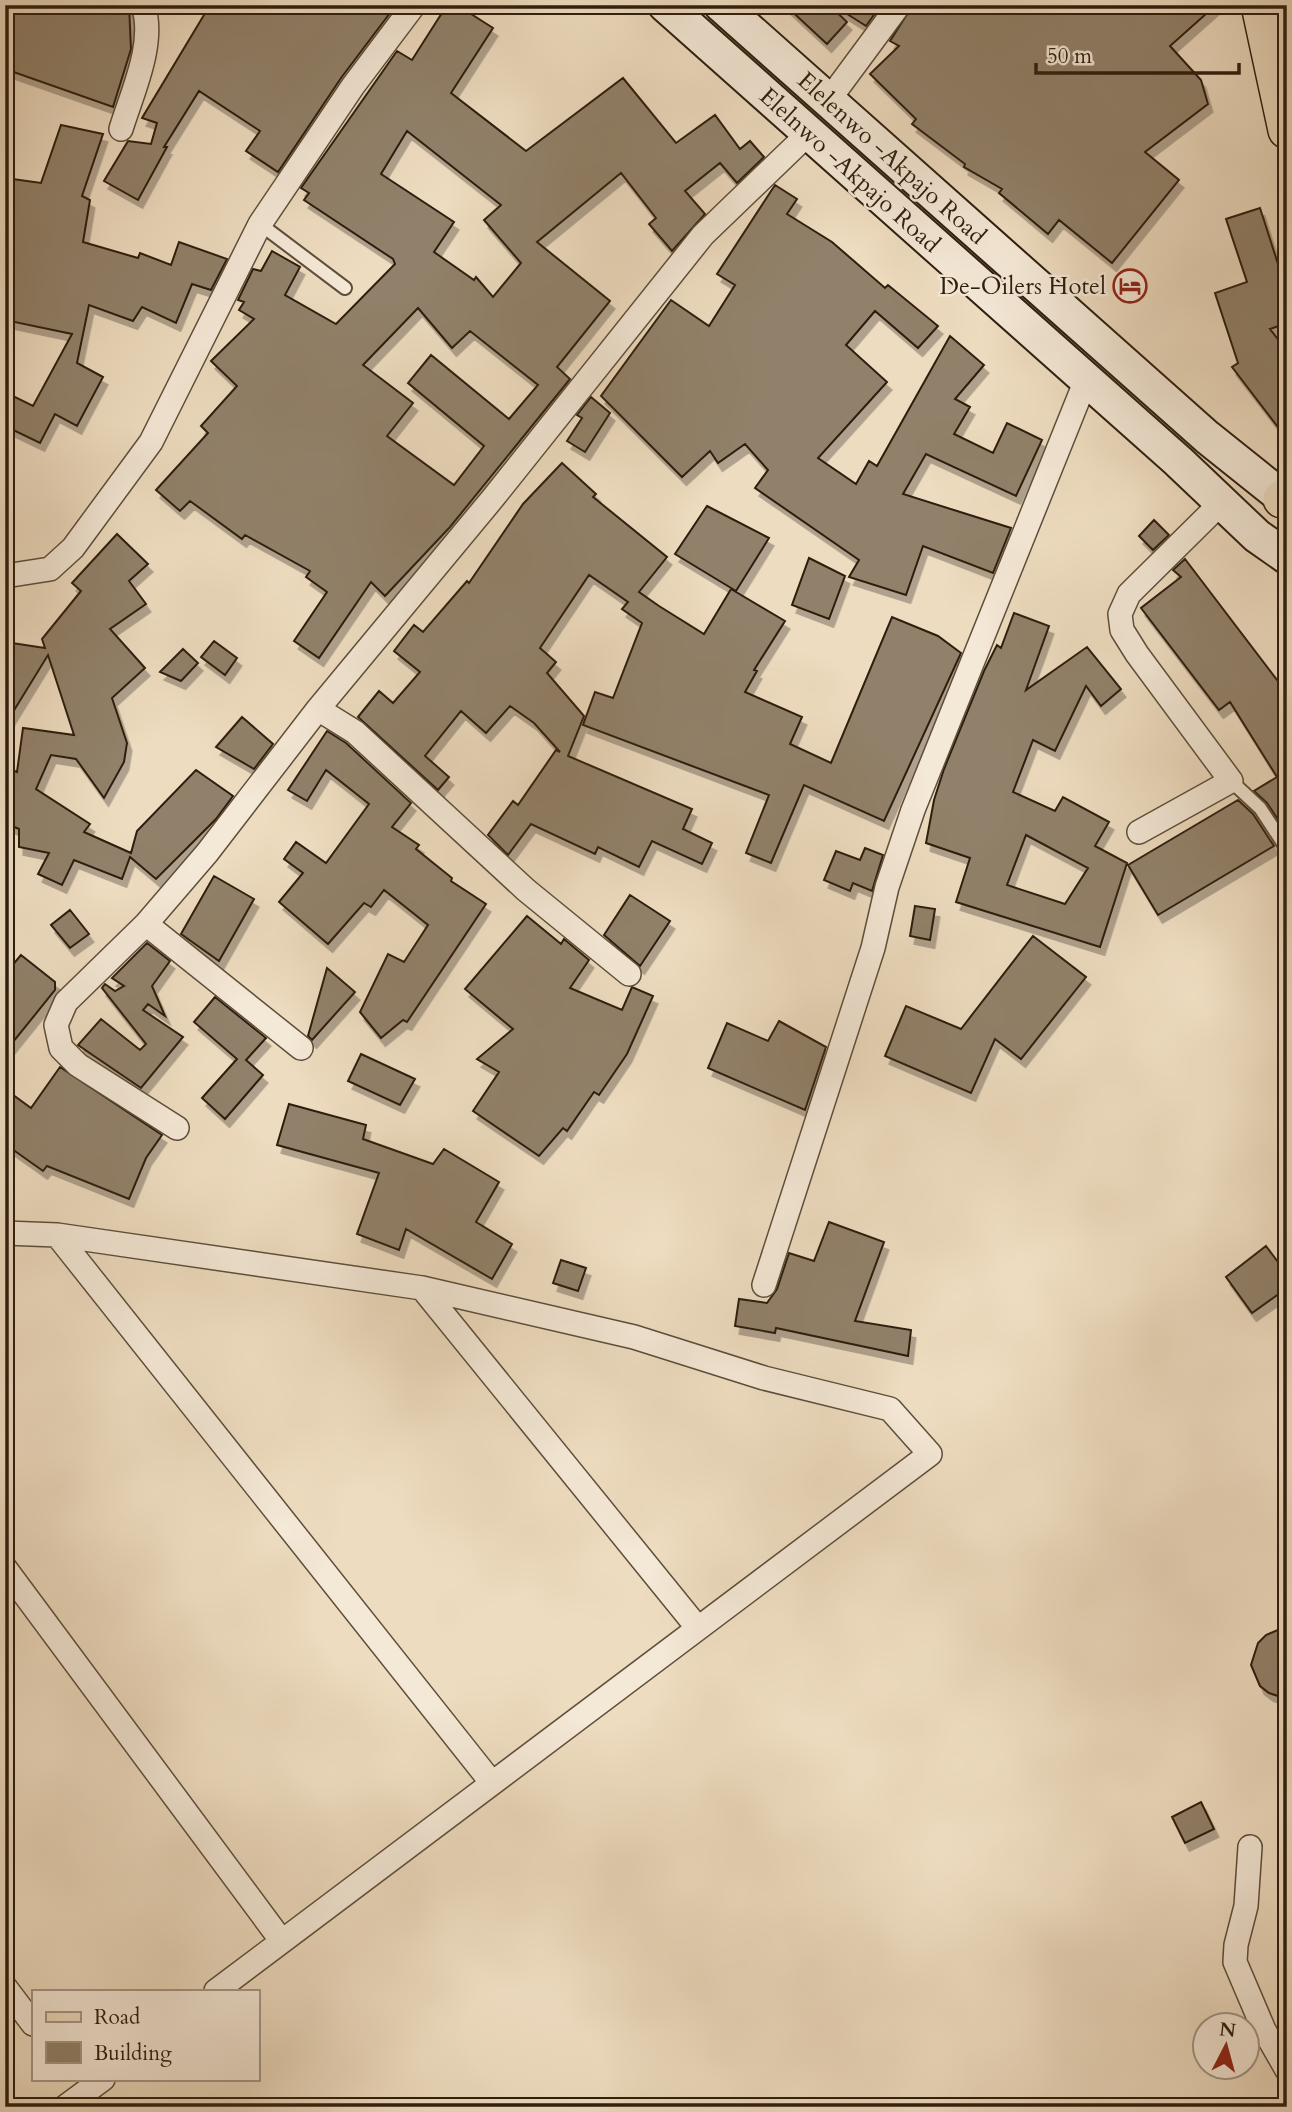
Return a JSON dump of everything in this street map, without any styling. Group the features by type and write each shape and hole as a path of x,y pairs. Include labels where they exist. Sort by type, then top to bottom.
{"main road":[{"name":"Elelnwo -Akpajo Road","path":"665,5 1257,536 1287,557"},
{"name":"Elelenwo -Akpajo Road","path":"721,5 1110,353 1285,500"},
{"path":"1260,5 1287,131"}],"street":[{"path":"121,129 141,63 147,17 142,5"},
{"path":"5,576 50,569 73,548 151,442 260,224 353,86 414,5"},
{"path":"828,101 899,5"},
{"path":"177,1128 78,1065 61,1048 56,1025 65,1002 146,924 206,853 318,709 493,498 702,235 809,133"},
{"path":"764,1285 816,1116 873,948 887,887 913,810 1086,380"},
{"path":"1139,832 1231,781 1137,654 1122,630 1120,614 1129,594 1222,502"},
{"path":"318,709 355,732 526,890 629,974"},
{"path":"146,924 301,1048"},
{"path":"5,1233 57,1235 422,1288 634,1337 764,1378 890,1409 930,1454 696,1627 217,1990"},
{"path":"57,1235 492,1783"},
{"path":"422,1288 696,1627"},
{"path":"5,1568 281,1940"},
{"path":"1250,1846 1246,1906 1236,1945 1235,1962 1264,2029 1287,2070"},
{"path":"5,1987 32,2023"},
{"path":"65,2107 87,2083"}],"lane":[{"path":"260,224 345,288"},
{"path":"1231,781 1260,807 1285,846"}],"building":[{"path":"5,5 129,5 131,49 113,107 5,69"},
{"path":"210,5 396,5 341,78 278,172 246,151 260,131 199,91 164,147 167,147 138,200 104,181 128,141 151,144 157,123 142,118"},
{"path":"447,5 457,5 493,28 451,93 526,151 623,78 676,143 715,115 740,149 750,141 764,157 737,183 720,163 685,191 705,214 672,251 649,224 656,218 621,173 537,242 610,301 557,367 570,379 450,527 385,596 371,582 319,658 294,641 327,592 306,577 310,571 245,535 242,539 190,501 180,511 156,490 208,433 201,426 237,386 211,361 254,319 239,310 244,302 238,300 253,269 261,271 272,251 300,267 285,295 336,324 395,264 393,259 304,200 309,193 301,188 397,51 412,60","holes":["407,131 501,205 484,220 521,263 493,297 476,277 474,280 434,252 454,222 381,174","418,308 452,348 470,331 538,385 509,419 431,355 408,383 484,446 454,485 387,436 413,403 363,365"]},
{"path":"785,5 829,5 847,22 827,44"},
{"path":"833,5 881,5 866,26"},
{"path":"913,5 1216,5 1170,46 1201,80 1208,104 1145,152 1179,180 1112,263 1059,220 1048,234 999,193 1002,189 964,167 965,164 912,124 916,119 870,74 899,46 890,41"},
{"path":"61,125 103,134 82,196 90,200 83,242 138,258 140,253 171,265 179,242 227,259 211,290 192,284 176,323 142,307 133,321 89,305 77,363 103,377 77,426 55,414 40,443 5,426 5,392 33,406 72,334 5,320 5,178 41,183"},
{"path":"775,185 797,199 787,214 832,242 885,288 888,285 938,326 918,348 875,311 846,345 887,382 818,458 856,484 869,461 877,466 950,336 984,365 955,399 970,407 954,434 993,453 1007,423 1042,440 1016,496 926,454 903,494 1011,528 993,573 923,546 906,595 849,577 859,560 755,488 768,470 745,444 718,463 710,451 682,477 601,396 671,300 709,326 735,285 717,274"},
{"path":"1260,208 1287,292 1287,323 1270,329 1287,351 1287,439 1232,367 1238,363 1215,293 1247,282 1226,219"},
{"path":"591,397 610,413 585,452 567,441 582,418 577,415"},
{"path":"562,463 596,494 593,497 667,557 639,592 704,634 731,589 785,621 754,670 757,671 745,692 802,717 790,744 831,763 892,617 938,636 961,653 884,821 804,785 771,863 746,853 769,795 583,725 595,692 613,698 642,623 622,609 628,602 589,575 540,648 556,662 547,673 584,716 568,756 692,809 683,829 712,843 702,864 652,841 639,867 598,847 595,854 531,824 508,855 488,835 513,801 518,805 556,750 560,752 534,723 510,706 486,733 461,711 425,756 449,777 438,790 358,717 379,691 393,703 420,672 394,651 414,625 423,632 467,581 469,583 523,504"},
{"path":"707,506 769,538 736,591 675,554"},
{"path":"1154,520 1169,535 1153,550 1139,536"},
{"path":"117,534 148,564 129,581 146,604 110,629 145,668 112,698 127,743 124,762 104,798 76,759 51,755 36,789 90,824 84,832 131,853 137,831 196,770 233,796 216,819 156,879 130,857 122,879 74,860 62,885 38,874 49,853 19,847 19,829 5,823 5,767 17,772 23,728 74,735 48,655 5,725 5,642 45,648 42,639 81,591 72,583"},
{"path":"809,558 845,576 829,619 792,605"},
{"path":"1185,559 1287,693 1287,833 1267,803 1254,791 1277,777 1230,702 1219,710 1141,608 1181,577 1173,570"},
{"path":"1014,613 1049,626 1026,690 1087,647 1121,689 1101,706 1086,686 1055,751 1033,740 1013,792 1055,811 1063,797 1109,822 1095,846 1127,863 1100,947 956,902 970,858 926,843 934,800 944,769 984,671 997,645 1001,648","holes":["1026,835 1088,868 1065,904 1007,885"]},
{"path":"214,641 237,658 225,675 201,657"},
{"path":"183,649 198,663 181,681 160,672"},
{"path":"242,717 273,744 254,769 216,747"},
{"path":"327,731 346,743 411,803 392,827 419,845 416,849 452,878 451,881 486,904 407,1022 403,1020 381,1038 360,1012 388,954 404,962 428,925 384,890 371,907 364,903 328,944 279,902 303,873 284,859 296,842 326,863 369,804 326,770 307,801 288,790"},
{"path":"1238,800 1253,814 1274,846 1158,915 1128,865"},
{"path":"865,848 883,855 872,891 853,883 850,891 824,880 836,851 860,860"},
{"path":"214,876 254,899 219,961 181,934"},
{"path":"630,895 670,921 640,966 604,935"},
{"path":"915,906 935,909 930,940 910,936"},
{"path":"70,910 89,934 70,948 51,925"},
{"path":"527,916 561,944 564,939 589,960 570,988 622,1010 632,987 653,996 627,1054 599,1095 594,1092 567,1131 563,1128 539,1156 473,1111 499,1072 477,1059 513,1029 465,989"},
{"path":"1033,936 1086,977 1021,1059 995,1039 971,1093 885,1056 906,1006 961,1029"},
{"path":"147,943 170,961 152,986 165,1016 148,1004 143,1010 183,1037 141,1088 78,1045 101,1019 140,1050 146,1044 102,988 105,984 115,991 124,986 112,978"},
{"path":"21,955 55,982 55,990 5,1052 5,974"},
{"path":"327,968 355,992 312,1040 308,1036"},
{"path":"215,997 266,1038 246,1060 263,1075 225,1119 202,1098 237,1059 194,1022"},
{"path":"779,1021 826,1047 805,1110 708,1068 727,1023 768,1041"},
{"path":"361,1054 415,1079 400,1105 348,1081"},
{"path":"60,1067 162,1135 146,1158 129,1199 47,1166 43,1171 5,1144 5,1089 31,1108"},
{"path":"289,1104 366,1125 363,1139 433,1164 444,1149 499,1182 476,1222 512,1244 492,1279 406,1229 399,1250 357,1234 379,1173 277,1145"},
{"path":"829,1222 884,1242 855,1321 911,1330 908,1356 776,1328 775,1333 735,1326 739,1299 767,1303 777,1289 789,1253 814,1261"},
{"path":"1266,1246 1287,1274 1287,1288 1252,1313 1226,1277"},
{"path":"561,1260 586,1268 578,1291 553,1283"},
{"path":"1287,1626 1287,1699 1269,1693 1260,1686 1251,1665 1258,1643 1266,1635"},
{"path":"1201,1802 1214,1829 1185,1843 1172,1817"}],"place":[{"name":"De-Oilers Hotel","path":"1130,286"}]}
